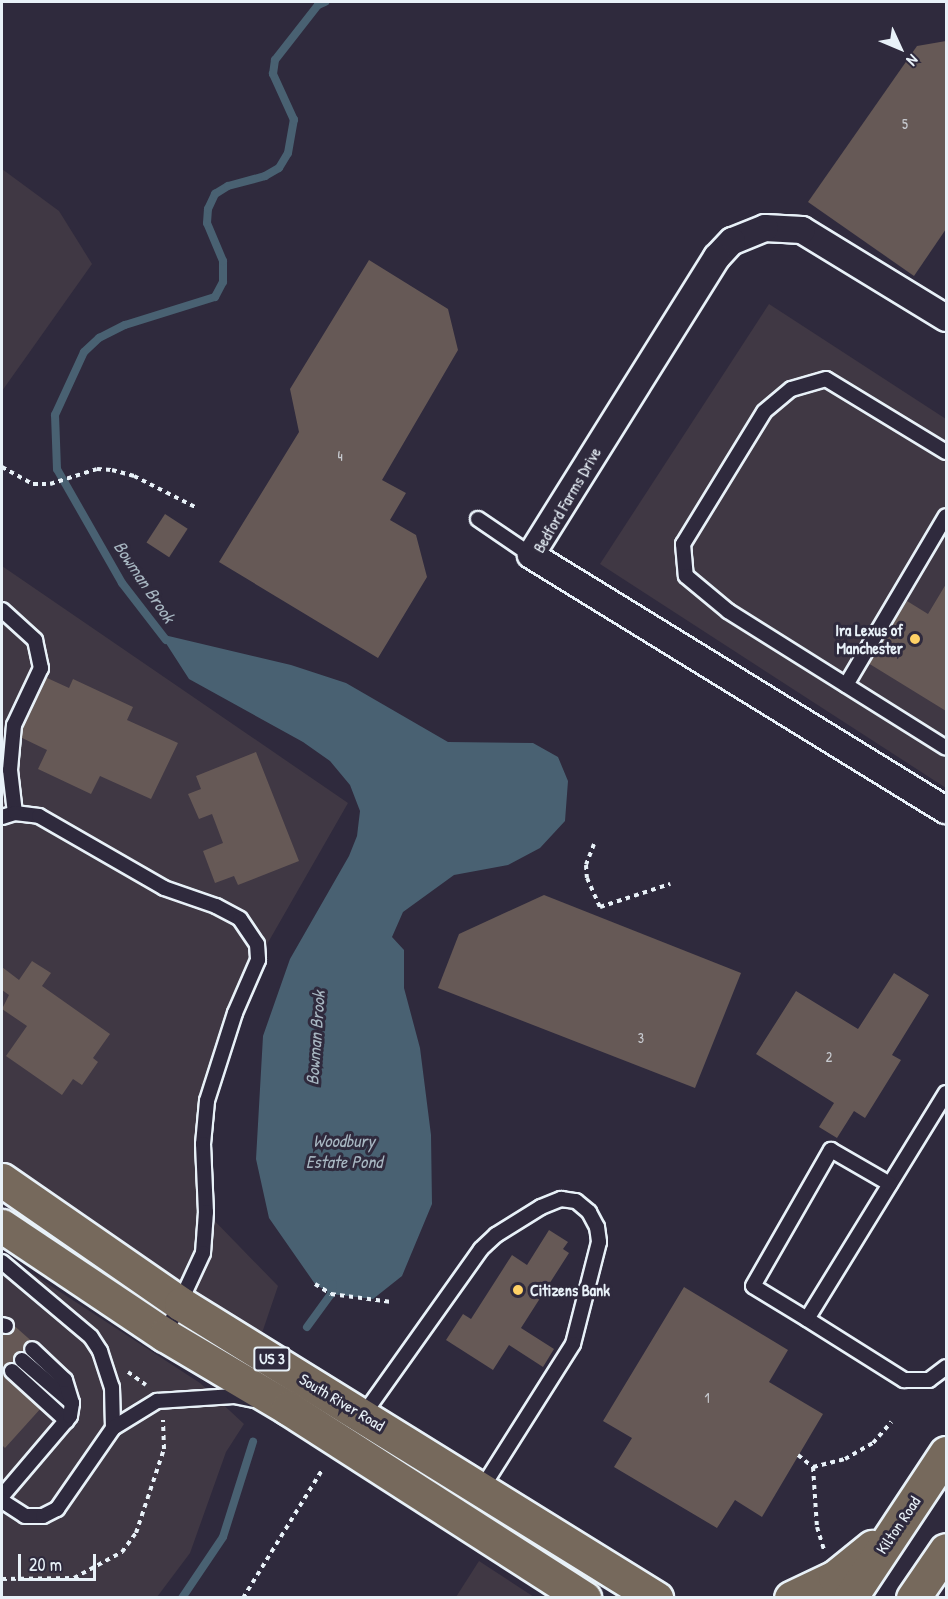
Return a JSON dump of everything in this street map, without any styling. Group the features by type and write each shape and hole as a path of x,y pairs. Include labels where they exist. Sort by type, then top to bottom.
{"main road":[{"name":"South River Road","path":"2,1180 181,1304 482,1488 656,1598"},
{"name":"South River Road","path":"2,1226 165,1335 288,1408 463,1518 584,1598"},
{"name":"Kilton Road","path":"850,1598 946,1453"},
{"path":"791,1598 835,1577 864,1555 907,1511"},
{"path":"918,1594 946,1550"}],"street":[{"name":"Bedford Farms Drive","path":"946,318 802,230 765,228 732,241 717,257 531,555 946,810"}],"lane":[{"path":"946,452 826,379 791,389 764,412 682,544 686,576 728,611 946,748"},
{"path":"846,685 946,516"},
{"path":"478,519 531,555"},
{"path":"2,610 35,640 41,668 14,725 10,770 15,813"},
{"path":"2,817 15,813 39,816 164,888 216,906 240,919 256,944 258,960 235,1013 207,1101 203,1144 206,1236 201,1261 165,1335"},
{"path":"807,1319 946,1093"},
{"path":"890,1184 831,1150 753,1286 904,1380 929,1380 946,1367"},
{"path":"344,1444 481,1249 541,1207 561,1199 576,1202 589,1212 597,1227 599,1242 573,1344 463,1518"},
{"path":"2,1262 91,1337 108,1371 113,1428"},
{"path":"2,1496 67,1421 72,1403 65,1380 32,1349"},
{"path":"22,1360 72,1403"},
{"path":"12,1371 67,1421"},
{"path":"2,1501 25,1516 43,1515 57,1509 113,1428 157,1401 234,1396 288,1408"}],"path":[{"path":"2,467 19,480 50,484 97,469 134,476 195,507"},
{"path":"594,844 586,865 600,907 670,884"},
{"path":"315,1284 331,1294 391,1302"},
{"path":"2,1579 74,1578 122,1552 136,1533 164,1449 165,1429 153,1389 120,1367 108,1371"},
{"path":"813,1467 861,1452 891,1422"},
{"path":"798,1455 813,1467 819,1539"},
{"path":"243,1598 322,1470"}],"shaded area":[{"path":"2,169 59,211 92,264 2,391"},
{"path":"769,304 946,419 946,788 600,564"},
{"path":"2,566 348,803 258,960 207,1101 206,1212 278,1286 261,1336 2,1161"},
{"path":"2,1254 200,1383 244,1424 226,1452 190,1553 157,1597 2,1597"},
{"path":"479,1561 534,1597 456,1597"}],"water":[{"name":"Woodbury Estate Pond","path":"160,634 291,665 346,683 448,742 533,743 558,757 568,781 565,821 540,848 508,865 454,875 403,912 392,937 404,950 404,988 420,1048 431,1135 432,1204 402,1276 373,1299 331,1294 315,1284 269,1218 256,1159 263,1036 290,959 349,856 357,836 360,811 350,785 330,761 303,742 189,679"}],"building":[{"path":"946,41 946,229 914,276 808,202 917,46"},
{"path":"369,260 448,309 458,350 382,480 406,493 390,520 416,535 427,577 378,658 219,562 299,432 290,389"},
{"path":"165,514 188,529 169,557 146,543"},
{"name":"Ira Lexus of Manchester","path":"946,584 946,711 868,663 907,601 928,614"},
{"path":"45,677 69,688 73,679 133,707 127,720 178,743 151,799 100,776 91,794 38,769 47,750 18,736"},
{"path":"256,752 299,861 238,885 234,876 215,883 203,851 223,843 212,814 199,819 188,794 201,789 196,776"},
{"path":"544,895 741,973 695,1088 438,988 459,934"},
{"path":"32,961 51,973 42,986 110,1034 93,1058 98,1062 82,1085 73,1079 62,1095 6,1056 27,1026 2,1009 9,995 2,990 2,967 19,980"},
{"path":"894,973 929,995 892,1055 901,1060 865,1118 854,1111 837,1138 819,1127 834,1103 756,1054 796,991 858,1029"},
{"name":"Citizens Bank","path":"549,1230 568,1242 563,1249 569,1253 521,1328 554,1349 543,1367 509,1345 493,1370 446,1340 463,1314 471,1319 512,1255 527,1265"},
{"path":"684,1287 788,1350 769,1382 823,1414 762,1517 735,1500 717,1528 614,1467 632,1438 603,1421"},
{"path":"10,1322 36,1345 8,1376 42,1407 5,1448 2,1445 2,1331"}],"waterway":[{"name":"Bowman Brook","path":"166,640 122,583 57,469 55,415 84,352 99,338 125,325 215,297 223,282 223,261 207,223 208,209 215,194 228,186 265,176 279,168 288,153 294,120 273,74 275,60 318,5 325,2"},
{"name":"Bowman Brook","path":"307,1327 331,1294 333,1284"},
{"name":"Bowman Brook","path":"182,1598 223,1537 253,1442"}],"place":[{"name":"Ira Lexus of Manchester","path":"915,639"},
{"name":"Citizens Bank","path":"518,1290"}]}
